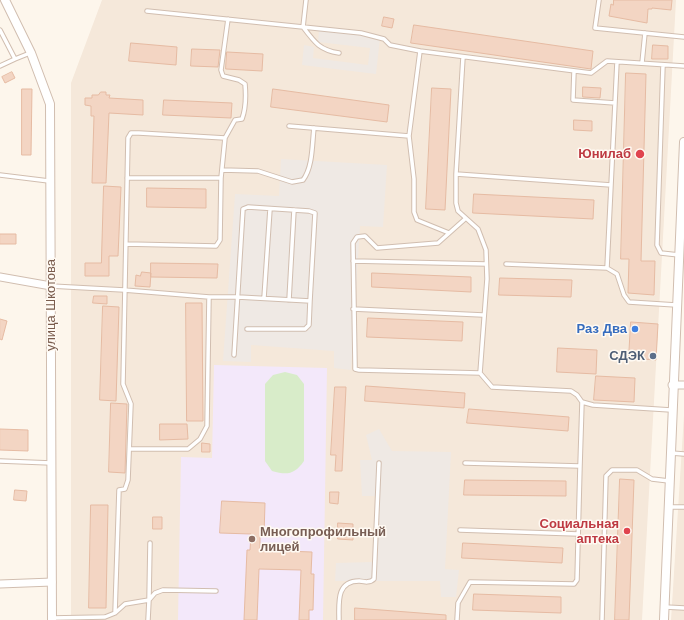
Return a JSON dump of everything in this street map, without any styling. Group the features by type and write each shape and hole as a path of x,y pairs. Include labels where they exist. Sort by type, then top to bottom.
{"street":[{"name":"улица Шкотова","path":"5,0 31,53 50,104 52,619"},
{"path":"664,620 672,385 679,255 682,242 684,142"},
{"path":"0,277 51,286"},
{"path":"672,385 684,385"},
{"path":"0,584 52,582"}],"lane":[{"path":"306,0 303,27 315,44 326,51 339,53"},
{"path":"599,0 595,28 684,37"},
{"path":"147,11 361,32 379,37 390,45 420,51 591,73 607,61 684,66"},
{"path":"126,244 216,246 220,240 221,178 225,138 235,120 242,119 246,90 245,84 239,80 223,76 221,70 228,19"},
{"path":"0,30 15,59"},
{"path":"642,63 645,33"},
{"path":"420,51 409,136 414,179 414,212 417,220 449,233"},
{"path":"0,66 31,53"},
{"path":"457,620 458,603 470,582 574,584 577,580 582,402 577,395 571,391 492,387 480,373 486,250 478,229 465,219 458,211 456,203 456,174 463,57"},
{"path":"607,268 617,62"},
{"path":"663,64 657,245 661,253 679,255"},
{"path":"574,71 573,100 615,103"},
{"path":"289,126 409,136"},
{"path":"222,170 258,172 292,182 303,180 308,174 314,128"},
{"path":"115,613 118,490 125,489 128,480 130,449 131,404 123,384 128,138 131,133 225,138"},
{"path":"0,174 50,181"},
{"path":"456,174 611,185"},
{"path":"127,178 221,178"},
{"path":"234,355 243,209 248,207 315,213 309,325 305,329 247,328"},
{"path":"264,298 270,209"},
{"path":"289,300 294,210"},
{"path":"465,219 438,242 377,248 365,236 357,237 353,243 355,369 480,373"},
{"path":"353,260 486,264"},
{"path":"506,264 607,268 617,274 624,295 629,302 676,305"},
{"path":"51,286 209,297 310,301"},
{"path":"130,449 188,449 200,439 207,426 209,297"},
{"path":"353,310 483,315"},
{"path":"582,402 593,405 671,410"},
{"path":"670,453 684,454"},
{"path":"0,461 52,463"},
{"path":"339,620 342,588 351,581 371,582 374,579 379,463"},
{"path":"465,463 580,466"},
{"path":"602,620 606,476 612,470 637,470 652,479 669,481"},
{"path":"668,507 684,507"},
{"path":"460,530 578,534"},
{"path":"148,620 150,543"},
{"path":"52,619 105,617 115,613 125,604 149,600 155,593 163,590 216,591"},
{"path":"664,607 684,608"}],"shaded area":[{"path":"102,0 676,0 642,620 71,620 71,83"},
{"path":"319,30 380,38 376,74 302,65 304,45 314,47 313,58 368,65 370,48 318,42"},
{"path":"281,159 387,165 383,227 360,226 351,370 334,368 334,351 251,345 251,362 223,361 235,194 279,196"},
{"name":"Многопрофильный лицей","path":"214,365 327,368 323,620 178,620 181,457 212,458"},
{"path":"684,415 684,620 671,620"},
{"path":"379,429 392,451 451,452 445,569 459,570 456,597 441,597 440,581 335,581 336,563 372,562 376,496 362,496 360,460 372,460 366,435"}],"green space":[{"path":"285,372 297,375 304,384 304,461 297,469 290,473 272,471 265,461 265,384 273,375"}],"building":[{"path":"614,0 672,0 671,10 648,9 647,23 609,16 611,4 613,5"},
{"path":"384,17 394,19 392,28 382,26"},
{"path":"414,25 593,51 591,69 411,43"},
{"path":"131,43 177,47 176,65 129,61"},
{"path":"653,45 668,46 668,59 652,59"},
{"path":"192,49 220,50 218,67 191,66"},
{"path":"227,52 263,54 262,71 226,69"},
{"path":"12,72 15,78 5,83 2,77"},
{"path":"626,73 646,74 641,261 655,261 654,295 628,293 629,259 621,259"},
{"path":"583,87 601,88 600,98 583,97"},
{"path":"432,88 451,89 445,210 426,209"},
{"path":"22,89 32,89 31,155 22,155"},
{"path":"273,89 389,105 387,122 271,107"},
{"path":"101,92 106,92 106,95 110,95 109,98 143,100 143,115 109,113 106,183 92,183 94,116 91,116 91,106 85,105 85,98 92,98 92,95 98,95"},
{"path":"164,100 232,103 231,118 163,115"},
{"path":"574,120 592,121 592,131 574,130"},
{"path":"104,186 121,187 118,256 109,256 109,276 85,276 85,263 101,263"},
{"path":"147,188 206,189 206,208 147,207"},
{"path":"474,194 594,200 593,219 473,213"},
{"path":"0,234 16,234 16,244 0,244"},
{"path":"151,263 218,264 217,278 151,277"},
{"path":"142,272 151,273 150,287 135,286 136,275 140,276"},
{"path":"372,273 471,277 471,292 372,287"},
{"path":"500,278 572,280 571,297 499,295"},
{"path":"94,296 107,296 107,304 93,303"},
{"path":"186,303 202,303 203,421 187,421"},
{"path":"103,306 119,307 116,401 100,400"},
{"path":"368,318 463,322 462,341 367,337"},
{"path":"0,319 7,321 2,340 0,339"},
{"path":"631,322 658,324 656,360 629,358"},
{"path":"558,348 597,350 596,374 557,372"},
{"path":"596,376 635,378 634,402 594,400"},
{"path":"366,386 465,393 464,408 365,401"},
{"path":"335,387 346,387 342,471 335,471 336,455 331,455"},
{"path":"111,403 127,404 125,473 109,472"},
{"path":"469,409 569,417 568,431 467,423"},
{"path":"160,424 187,424 188,439 160,440"},
{"path":"0,429 28,430 28,451 0,450"},
{"path":"202,443 210,444 210,452 202,452"},
{"path":"620,479 634,480 629,620 615,620"},
{"path":"465,480 566,481 566,496 464,495"},
{"path":"15,490 27,491 26,501 14,500"},
{"path":"330,492 339,492 338,504 330,503"},
{"path":"222,501 265,503 264,535 260,535 260,550 312,552 311,574 314,574 313,610 309,610 309,620 299,620 301,570 259,569 257,620 244,620 247,550 250,550 251,534 220,533"},
{"path":"91,505 108,505 106,608 89,608"},
{"path":"153,517 162,517 162,529 153,529"},
{"path":"338,523 353,524 353,540 338,539"},
{"path":"463,543 563,548 562,563 462,558"},
{"path":"474,594 561,597 561,613 473,610"},
{"path":"355,608 446,615 446,620 355,620"}],"place":[{"name":"Юнилаб","path":"640,154"},
{"name":"Раз Два","path":"635,329"},
{"name":"СДЭК","path":"653,356"},
{"name":"Социальная аптека","path":"627,531"},
{"name":"Многопрофильный лицей","path":"252,539"}]}
